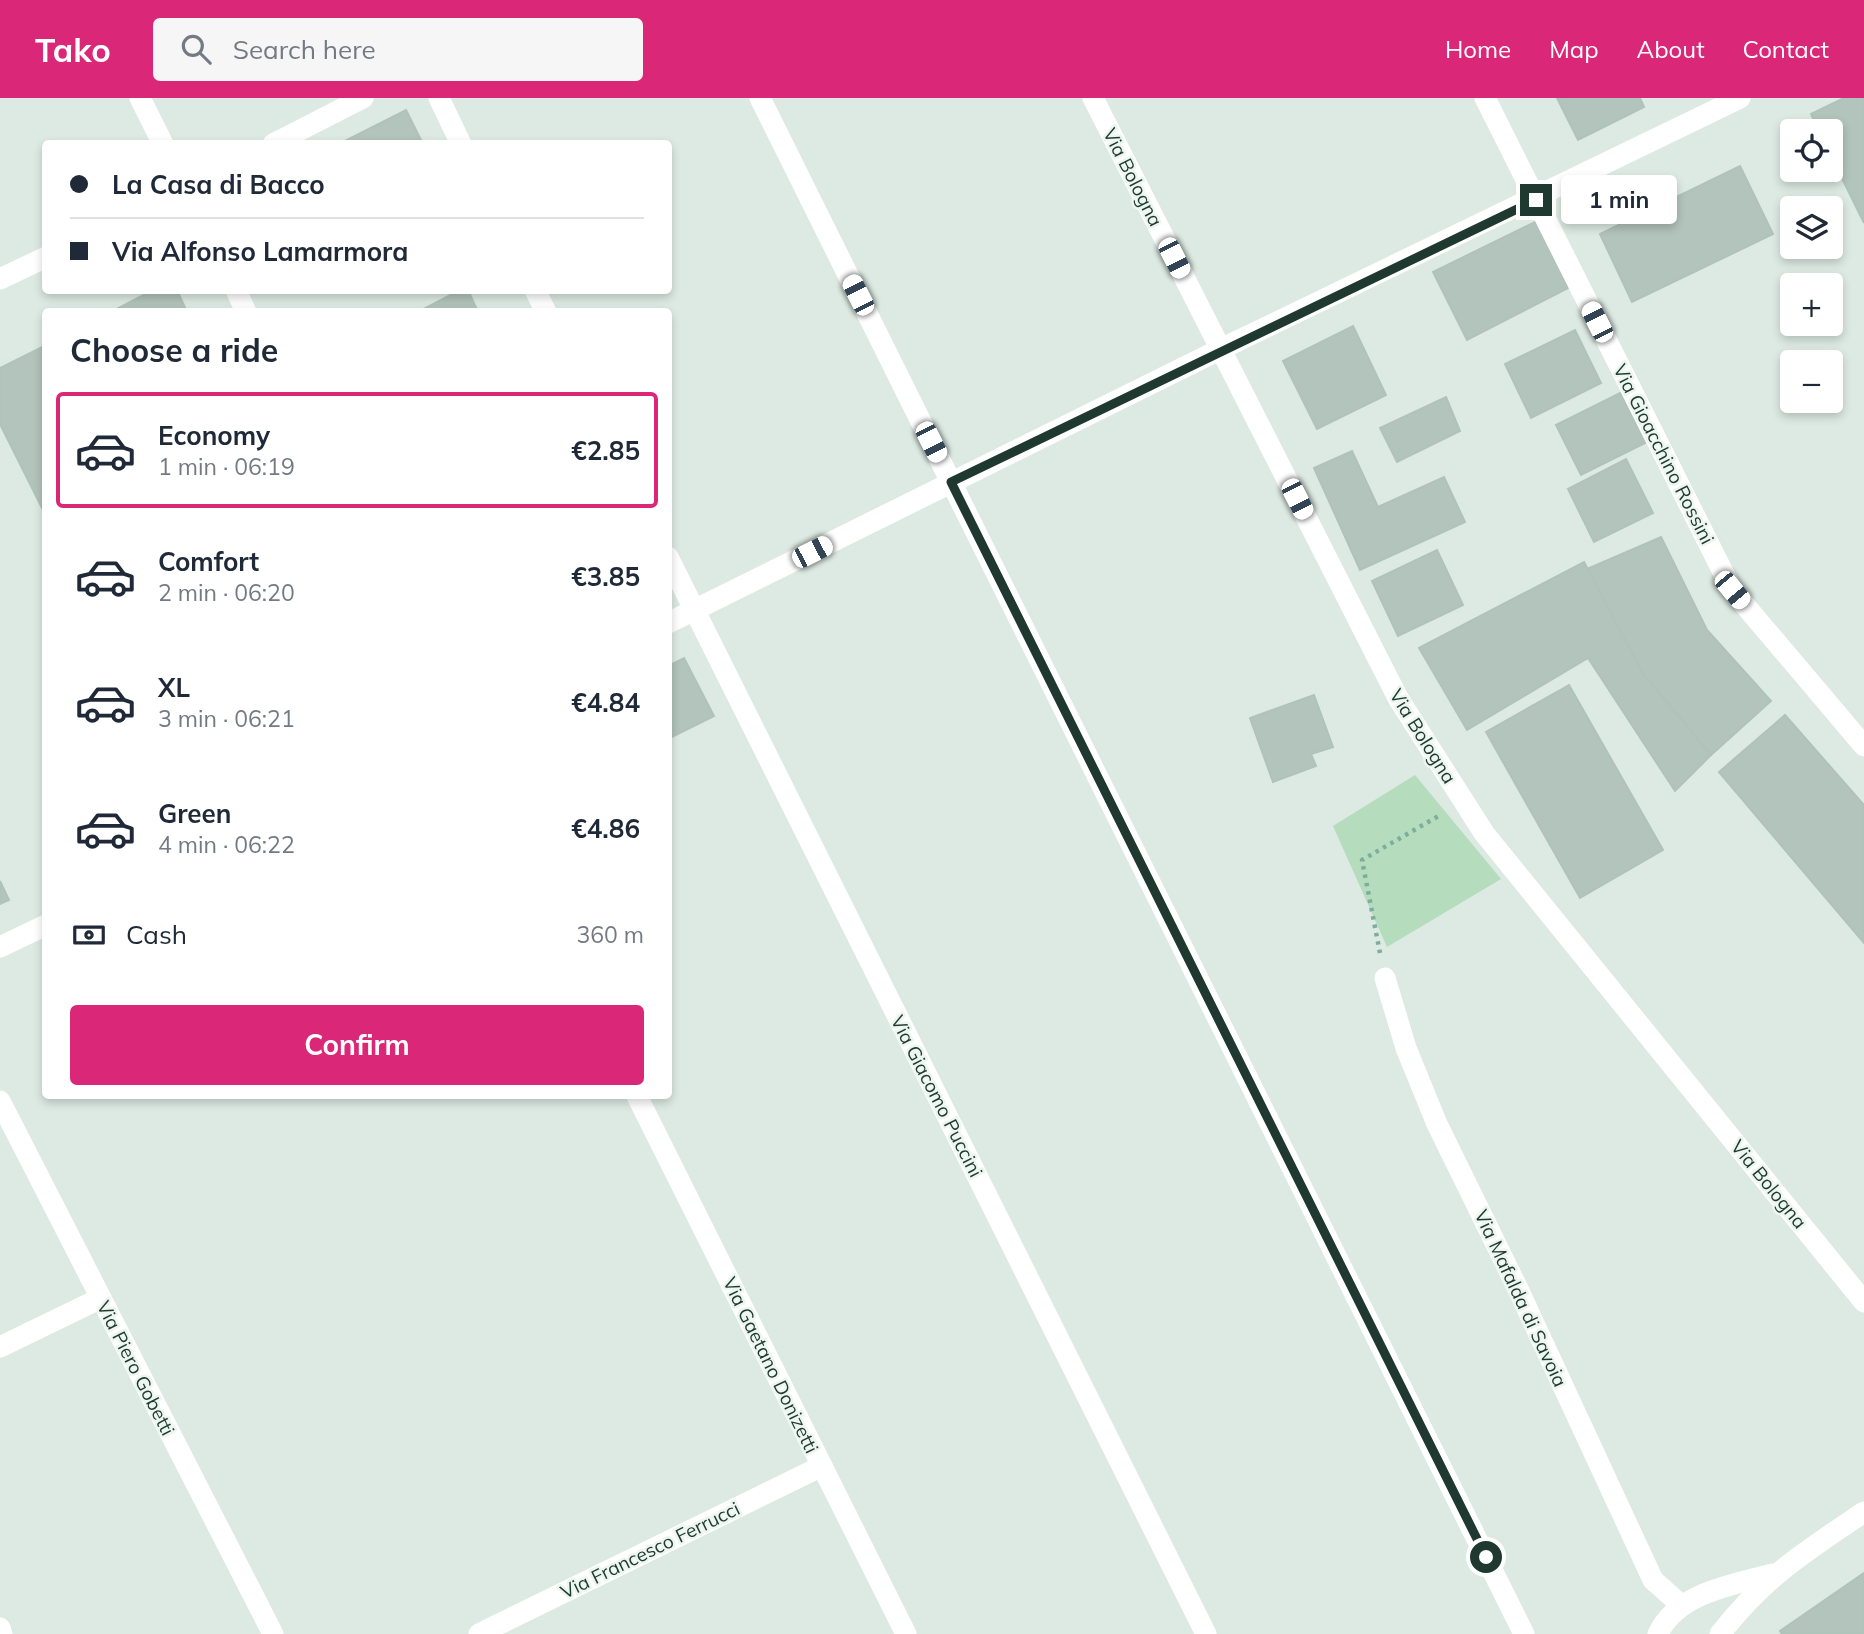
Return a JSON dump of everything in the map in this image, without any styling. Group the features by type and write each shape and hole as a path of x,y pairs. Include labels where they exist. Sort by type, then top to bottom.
{"street":[{"path":"140,98 161,140"},
{"path":"281,140 363,98"},
{"path":"439,98 459,140"},
{"path":"760,98 1524,1633"},
{"name":"Via Bologna","path":"1093,98 1398,698 1464,802 1484,833 1864,1302"},
{"name":"Via Gioacchino Rossini","path":"1485,98 1732,590 1864,746"},
{"path":"672,622 1221,349 1536,200 1740,98"},
{"path":"0,279 42,259"},
{"name":"Via Giacomo Puccini","path":"672,565 1206,1634"},
{"path":"0,947 42,927"},
{"name":"Via Mafalda di Savoia","path":"1385,978 1406,1048 1437,1124 1518,1289 1653,1580 1681,1605"},
{"name":"Via Gaetano Donizetti","path":"638,1099 905,1634"},
{"name":"Via Piero Gobetti","path":"0,1101 273,1634"},
{"path":"0,1347 101,1298"},
{"name":"Via Francesco Ferrucci","path":"479,1634 822,1466"},
{"path":"1720,1634 1742,1604 1774,1573 1864,1512"},
{"path":"1658,1634 1665,1619 1681,1605 1729,1586 1774,1573"},
{"path":"0,1628 2,1634"}],"path":[{"path":"1385,978 1362,860 1464,802"}],"green space":[{"path":"1415,775 1501,879 1387,947 1333,826"}],"building":[{"path":"1557,98 1640,98 1644,107 1578,140"},
{"path":"1844,98 1864,98 1864,223 1843,180 1843,119 1813,119 1811,114"},
{"path":"406,110 421,140 347,140"},
{"path":"1740,166 1773,234 1632,302 1600,234"},
{"path":"1537,221 1568,288 1467,340 1433,272"},
{"path":"145,294 179,294 185,308 119,308"},
{"path":"452,294 470,294 476,308 426,308"},
{"path":"1353,326 1386,395 1317,429 1283,361"},
{"path":"1575,330 1601,383 1531,418 1505,364"},
{"path":"42,347 42,508 0,424 0,368"},
{"path":"1620,393 1645,443 1581,475 1556,425"},
{"path":"1446,397 1460,431 1397,462 1380,428"},
{"path":"1352,451 1378,507 1444,477 1465,522 1360,570 1314,468"},
{"path":"1626,459 1653,513 1594,542 1568,489"},
{"path":"1661,537 1707,630 1771,701 1711,755 1643,674 1587,569"},
{"path":"1437,550 1463,605 1398,636 1372,581"},
{"path":"1584,562 1643,674 1711,755 1675,791 1588,658 1467,730 1419,648"},
{"path":"684,658 714,716 672,737 672,664"},
{"path":"1569,685 1663,850 1580,898 1486,732"},
{"path":"1314,695 1333,747 1311,754 1316,766 1273,782 1250,718"},
{"path":"1785,715 1864,805 1864,943 1719,772"},
{"path":"0,881 9,900 0,904"},
{"path":"1864,1573 1864,1634 1782,1634 1780,1631"}],"route":[{"path":"1486,1557 951,482 1221,349 1536,200"}]}
